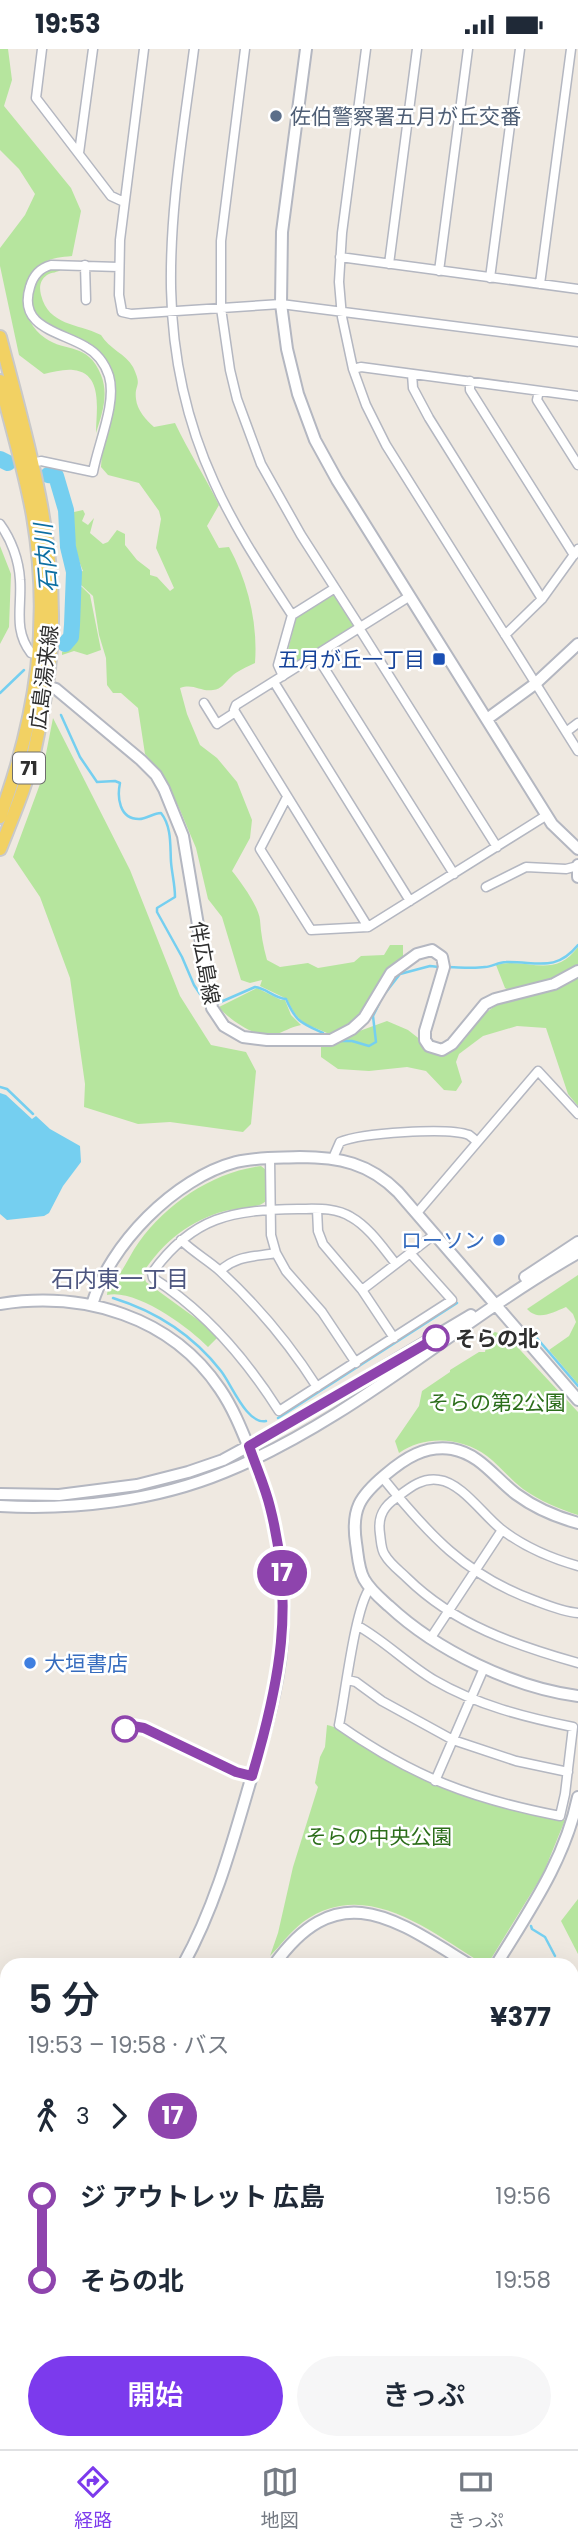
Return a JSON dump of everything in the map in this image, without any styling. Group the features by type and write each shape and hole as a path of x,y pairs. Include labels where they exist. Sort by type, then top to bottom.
{"main road":[{"name":"広島湯来線","path":"0,337 43,511 52,621 44,655 35,750 0,849"},
{"name":"広島湯来線","path":"0,380 33,515 40,568 44,655"},
{"name":"広島湯来線","path":"0,817 41,684"}],"street":[{"path":"42,49 36,98 111,196 124,202"},
{"path":"79,153 93,49"},
{"path":"144,49 118,267 122,312 171,312 281,304 578,342"},
{"path":"194,49 172,221 169,274 180,378 204,461 238,530 292,615"},
{"path":"245,49 221,241 224,341 237,399 261,464 279,499 497,847"},
{"path":"306,49 282,232 281,304 291,370 315,440 337,480 547,815 562,836 578,849"},
{"path":"366,49 340,257 341,311 353,369 386,445 578,751"},
{"path":"389,264 417,49"},
{"path":"439,271 468,49"},
{"path":"490,278 520,49"},
{"path":"540,284 570,49"},
{"path":"340,257 578,289"},
{"path":"32,463 41,461 93,472 111,398 108,376 101,361 90,350 52,333 38,323 28,292 33,278 41,269 51,264 118,267"},
{"path":"85,265 86,300"},
{"path":"353,369 361,367 578,396"},
{"path":"412,374 413,388 434,427 542,599"},
{"path":"470,381 470,390 576,552 542,599 505,635"},
{"path":"539,390 537,400 578,465"},
{"path":"0,524 16,555 20,578 19,633 31,653 44,655"},
{"path":"283,676 278,665 292,615 335,588"},
{"path":"204,703 217,724 234,713 236,705 410,596"},
{"path":"486,719 536,684 578,643"},
{"path":"316,655 454,874"},
{"path":"274,682 410,901"},
{"name":"伴広島線","path":"41,684 56,689 141,760 156,775 164,789 183,836 212,1008 220,1022 229,1030 243,1037 261,1040 335,1038 352,1029 364,1018 386,978 421,953 432,950 439,954 444,966 425,1035 429,1046 438,1050 449,1047 485,1004 554,984 578,971"},
{"path":"234,713 368,927"},
{"path":"566,732 578,723"},
{"path":"287,797 260,849 311,930 368,927 547,815"},
{"path":"486,887 526,867 566,869 578,865 578,877"},
{"path":"417,1213 538,1071 578,1114"},
{"path":"333,1159 341,1142 365,1136 428,1131 469,1135 477,1142"},
{"path":"270,1158 271,1235 276,1253 286,1271 322,1313 356,1363"},
{"path":"92,1305 96,1292 122,1248 155,1210 215,1170 247,1160 270,1158 353,1162 376,1173 392,1186 578,1400"},
{"path":"396,1264 356,1219 336,1211 270,1209 247,1210 209,1222 181,1240 162,1258 152,1273 153,1278 195,1309 240,1355 279,1411 452,1300 410,1252"},
{"path":"317,1209 318,1231 323,1244 362,1290 394,1338"},
{"path":"362,1290 435,1234"},
{"path":"181,1240 220,1271 278,1330 317,1387"},
{"path":"4,1506 89,1504 157,1493 219,1474 306,1431 369,1391 578,1242"},
{"path":"220,1271 243,1257 276,1253"},
{"path":"0,1495 59,1495 137,1485 223,1460 578,1253"},
{"path":"0,1304 58,1301 92,1305 141,1321 169,1337 189,1353 222,1391 249,1446 270,1506 282,1570 283,1624 278,1677 269,1718 223,1873 205,1921 186,1958"},
{"path":"578,1523 550,1514 528,1502 477,1459 460,1451 443,1449 421,1452 405,1459 382,1477 365,1493 355,1516 354,1532 360,1568 370,1588 430,1639 484,1668 578,1696"},
{"path":"382,1477 452,1555 475,1571 524,1597 578,1613"},
{"path":"578,1566 540,1553 502,1530 449,1482 423,1481 384,1509 380,1518 384,1554 412,1583 448,1610 508,1642 578,1663"},
{"path":"430,1639 502,1530"},
{"path":"358,1626 423,1673 471,1699 518,1715 573,1727 560,1816 489,1801 435,1781 401,1765 339,1725 358,1626 365,1595 370,1588"},
{"path":"435,1781 484,1668"},
{"path":"348,1680 356,1682 382,1701 453,1740 516,1761 568,1772"},
{"path":"500,1958 554,1869 567,1838 578,1797"},
{"path":"279,1958 290,1943 309,1928 330,1917 354,1913 378,1915 400,1923 458,1958"}],"green space":[{"path":"0,49 8,49 12,80 4,106 71,188 81,211 72,256 51,259 41,264 26,288 25,304 29,320 39,333 53,343 83,353 96,365 103,382 105,397 96,433 96,394 90,378 73,370 44,374 19,355 0,266 0,248 25,215 35,194 19,169 0,150"},
{"path":"53,268 62,269 47,275 41,281 40,292 45,305 57,318 101,335 130,362 138,382 138,407 154,427 175,423 219,505 207,526 219,548 229,547 242,574 253,618 255,663 236,673 216,689 189,686 180,688 200,745 217,758 237,782 252,820 250,838 232,871 256,908 267,960 280,967 308,963 318,968 354,962 361,956 384,955 390,945 403,945 403,956 409,956 383,976 357,1019 333,1036 301,1020 287,999 260,986 262,980 250,983 241,980 222,917 208,899 196,848 180,810 162,773 145,754 138,708 121,693 113,693 107,685 106,658 99,635 93,596 78,585 79,572 83,571 76,549 74,512 83,510 85,514 82,521 88,525 94,518 90,533 103,544 108,542 117,530 125,534 125,545 137,560 150,570 150,575 157,577 170,591 174,588 156,548 161,519 159,511 139,483 108,475 101,467 116,388 110,367 92,346 46,324 32,310 34,286 39,277"},
{"path":"0,546 11,574 9,627 0,644"},
{"path":"82,587 90,595 101,650 87,655 74,651 62,655 62,652 70,648 78,634 77,597 79,588"},
{"path":"335,594 354,626 291,666 284,666 296,618"},
{"path":"53,718 130,870 180,996 211,1045 246,1052 256,1071 251,1124 243,1132 170,1122 138,1124 84,1107 85,1084 70,978 40,897 13,857 40,784"},
{"path":"578,947 578,968 557,980 510,991 505,988 496,965 559,963"},
{"path":"578,976 578,1106 568,1094 546,1028 517,1026 483,1036 459,1054 456,1062 462,1082 456,1091 444,1090 426,1071 407,1067 369,1071 338,1069 321,1057 321,1045 387,1021 408,1030 440,1055 458,1046 487,1012 507,999"},
{"path":"257,988 285,1000 291,1015 301,1025 274,1035 260,1034 237,1023 219,1007"},
{"path":"261,1166 266,1170 266,1201 253,1207 225,1211 200,1220 168,1243 143,1273 146,1282 205,1325 217,1338 208,1347 188,1329 146,1303 119,1294 107,1295 108,1287 121,1272 139,1242 177,1202 209,1182 243,1169"},
{"path":"578,1275 578,1384 549,1350 569,1336 576,1322 573,1314 566,1307 540,1315 527,1309"},
{"name":"そらの第2公園","path":"495,1332 507,1336 578,1412 578,1515 529,1493 487,1456 466,1445 431,1441 409,1447 399,1453 395,1441 419,1406 422,1391 479,1352 485,1352 488,1336"},
{"name":"そらの中央公園","path":"327,1725 342,1731 401,1768 440,1786 501,1806 565,1820 543,1874 491,1958 474,1958 419,1924 396,1914 373,1907 350,1905 327,1910 303,1922 270,1956 293,1867 318,1787 315,1783 320,1757 325,1747"},
{"path":"578,1899 578,1954 561,1921"}],"water":[{"path":"0,1093 6,1095 32,1119 36,1116 50,1129 80,1146 81,1162 63,1186 49,1213 44,1216 7,1220 0,1214"}],"waterway":[{"name":"石内川","path":"0,459 8,463"},
{"name":"石内川","path":"48,475 56,476 66,510 68,547 74,572 71,637 65,644"},
{"name":"石内川","path":"0,693 24,670"},
{"path":"61,715 80,757 97,782 120,783 119,801 127,815 139,819 161,813 165,818 170,837 175,897 157,908 157,912 204,1000"},
{"path":"445,967 480,968 506,962 545,964 570,954 578,945"},
{"path":"386,992 400,974 430,966 439,967"},
{"path":"216,1004 255,987 259,988 286,999 300,1021 323,1033"},
{"path":"339,1041 352,1041 369,1046 376,1042 373,1016 379,1004"},
{"path":"0,1087 7,1089 33,1114"},
{"path":"113,1298 158,1317 186,1336 221,1371 246,1411 259,1421 266,1421"},
{"path":"278,1418 457,1303"},
{"path":"529,1329 578,1386"},
{"path":"531,1926 545,1937 555,1956"}],"bus line":[{"name":"17","path":"125,1729 127,1725 144,1728 193,1753 252,1776 278,1677 284,1608 276,1533 270,1506 249,1446 436,1338"}],"place":[{"name":"佐伯警察署五月が丘交番","path":"276,116"},
{"name":"五月が丘一丁目","path":"439,659"},
{"name":"ローソン","path":"499,1240"},
{"name":"そらの北","path":"436,1338"},
{"name":"大垣書店","path":"30,1663"}],"district":[{"name":"石内東一丁目","path":"120,1279"}]}
